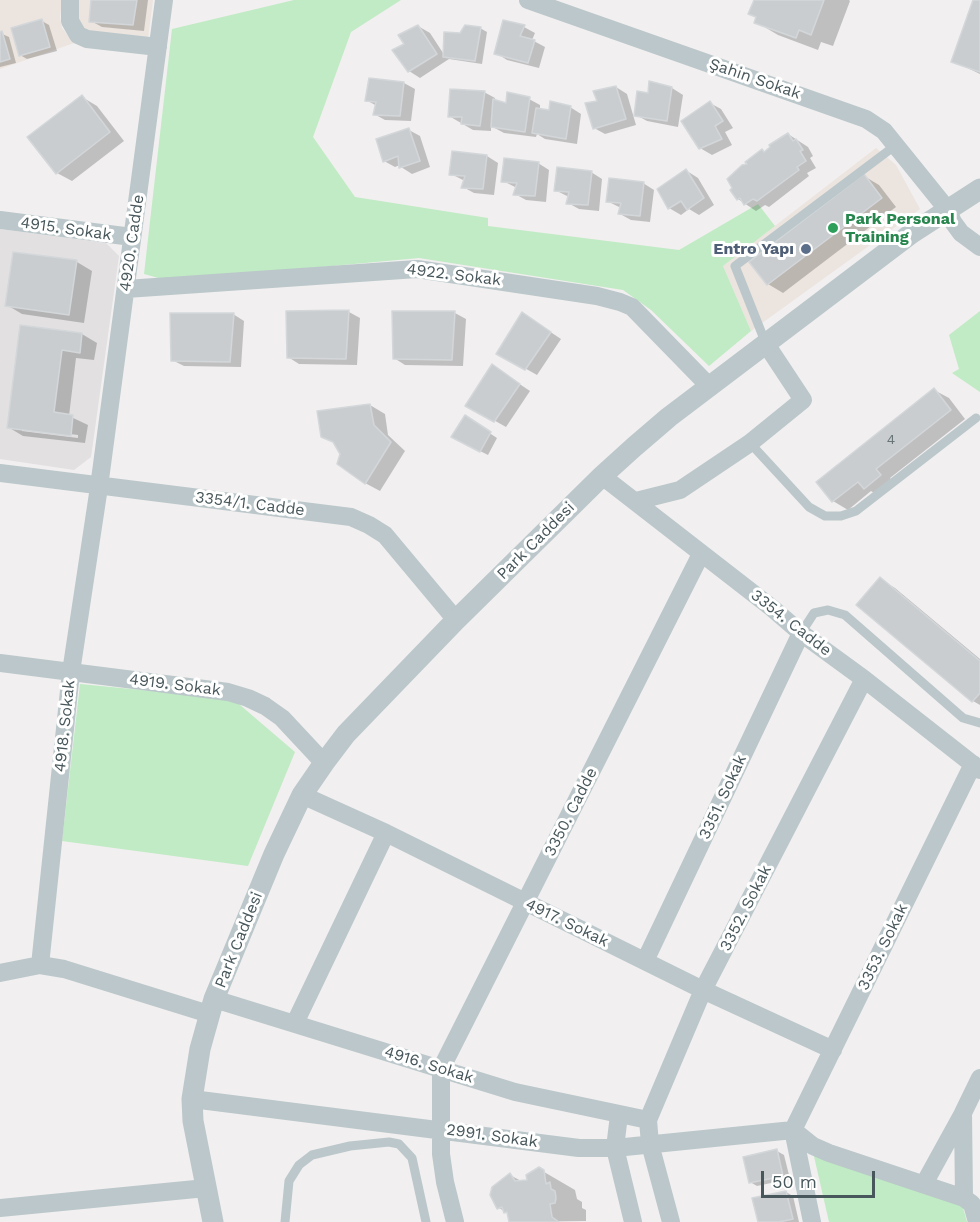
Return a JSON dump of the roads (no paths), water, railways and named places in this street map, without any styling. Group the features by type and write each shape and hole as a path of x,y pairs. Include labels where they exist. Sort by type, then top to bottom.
{"street":[{"path":"70,0 70,21 78,35 87,39 158,47"},
{"name":"4920. Cadde","path":"99,487 164,0"},
{"name":"Şahin Sokak","path":"528,0 857,115 879,127 947,209 961,233 980,247"},
{"name":"Park Caddesi","path":"213,1222 193,1121 192,1099 196,1066 212,1007 274,854 303,795 324,763 346,734 456,620 602,476 669,417 903,240 980,189"},
{"name":"4915. Sokak","path":"0,220 132,237"},
{"name":"4922. Sokak","path":"126,289 417,268 597,296 620,302 641,314 710,387"},
{"path":"636,501 680,490 750,443 803,400 766,344"},
{"name":"3354/1. Cadde","path":"0,473 331,514 361,521 377,529 391,541 456,620"},
{"name":"3354. Cadde","path":"602,476 976,767"},
{"name":"4918. Sokak","path":"40,965 71,672 99,487"},
{"name":"3350. Cadde","path":"441,1069 701,554"},
{"name":"3351. Sokak","path":"645,961 801,633"},
{"name":"4919. Sokak","path":"0,663 228,692 248,698 282,718 324,763"},
{"name":"3352. Sokak","path":"671,1222 650,1144 648,1119 703,990 864,679"},
{"name":"3353. Sokak","path":"793,1130 976,767"},
{"name":"4917. Sokak","path":"303,795 386,833 703,990 833,1050"},
{"path":"295,1023 386,833"},
{"name":"4916. Sokak","path":"0,973 40,965 73,971 212,1007 295,1023 515,1092 619,1115 648,1119"},
{"path":"441,1069 442,1168 455,1222"},
{"path":"924,1184 980,1078"},
{"name":"2991. Sokak","path":"192,1099 561,1146 615,1148 793,1130"},
{"path":"963,1113 974,1211"},
{"path":"619,1115 615,1148 633,1222"},
{"path":"793,1130 813,1146 924,1184 974,1211"},
{"path":"793,1130 812,1222"},
{"path":"0,1208 206,1188"}],"lane":[{"path":"766,344 735,266 896,145"},
{"path":"750,443 809,507 825,516 842,516 856,511 976,418"},
{"path":"801,633 814,613 828,610 844,615 963,718 980,723"},
{"path":"285,1222 289,1181 299,1165 312,1155 350,1146 389,1142 399,1144 412,1158 426,1222"}],"place":[{"name":"Park Personal Training","path":"833,228"},
{"name":"Entro Yapı","path":"806,249"}]}
